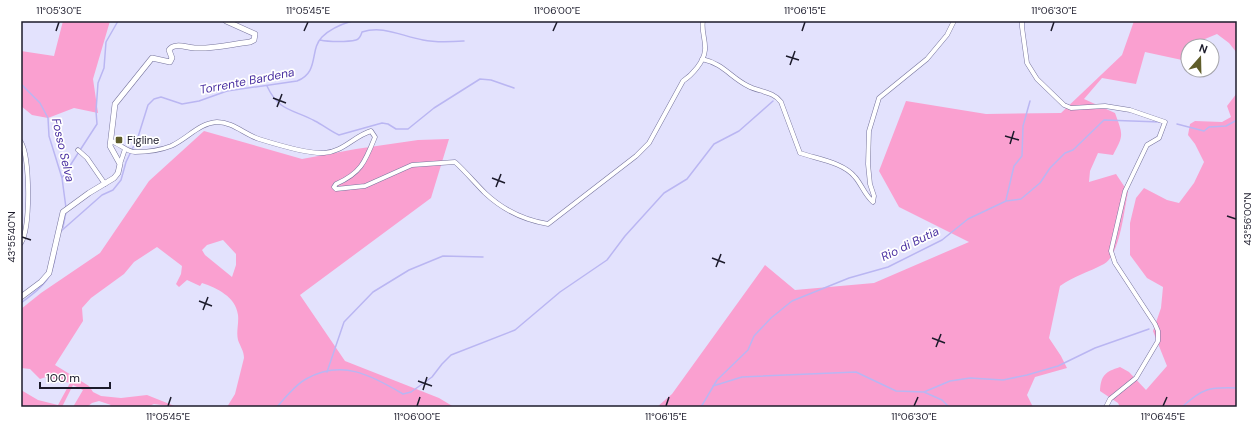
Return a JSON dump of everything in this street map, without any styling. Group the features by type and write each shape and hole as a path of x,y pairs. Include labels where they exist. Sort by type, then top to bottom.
{"street":[{"path":"120,164 110,147 115,104 152,58 170,62 172,58 169,50 175,45 196,48 250,42 254,40 255,34 226,21"},
{"path":"111,141 120,144 127,150 134,152 171,146 190,133 210,123 218,122 229,124 258,138 308,151 324,153 340,150 371,131 375,137 363,165 355,174 336,184 334,186 336,189 365,186 412,164 455,162 486,193 508,211 536,222 548,224 636,156 649,143 683,81 689,76 702,59 705,50 702,27 704,21"},
{"path":"702,59 719,65 747,86 776,96 781,102 800,153 850,171 856,178 864,195 873,202 874,196 870,184 868,164 869,131 879,98 927,59 947,35 954,21"},
{"path":"1022,21 1027,63 1037,78 1064,105 1071,108 1105,106 1130,110 1165,122 1159,138 1147,144 1125,191 1111,251 1115,263 1155,324 1158,332 1158,341 1136,378 1110,399 1106,407"},
{"path":"21,142 24,147 28,168 28,217 21,243"},
{"path":"78,150 87,158 105,184"},
{"path":"21,297 41,282 49,273 62,215 65,210 105,184 118,173 120,164 127,150"}],"shaded area":[{"path":"63,21 110,21 93,79 98,113 74,108 48,118 32,115 21,106 21,51 54,56"},
{"path":"1134,21 1237,21 1237,53 1229,43 1217,34 1207,38 1180,38 1180,60 1145,52 1136,84 1102,78 1084,99 1115,113 1121,131 1121,139 1113,155 1098,153 1090,171 1089,182 1116,174 1128,192 1118,242 1109,259 1104,264 1071,279 1060,286 1049,338 1067,368 1035,377 1027,395 1033,407 657,407 672,394 765,265 795,290 874,283 969,242 899,207 879,171 906,101 986,114 1061,113 1122,55"},
{"path":"1237,93 1237,407 1120,407 1118,403 1100,391 1101,381 1107,373 1120,367 1129,372 1146,390 1167,366 1153,331 1161,308 1163,287 1147,278 1130,255 1130,223 1136,198 1144,188 1167,200 1179,203 1194,183 1204,162 1195,144 1188,135 1190,124 1195,121 1222,122 1231,117 1227,106"},
{"path":"204,131 302,159 418,140 449,139 431,198 300,295 345,361 439,398 454,407 227,407 235,394 244,358 237,337 238,315 234,303 225,294 202,283 200,286 187,280 179,287 176,284 181,274 182,266 157,247 134,262 124,274 91,298 82,308 83,321 55,365 89,386 93,392 101,396 121,398 147,395 177,407 154,404 147,407 108,407 111,405 99,401 92,403 87,407 73,407 83,390 73,385 62,407 21,407 21,390 38,400 58,405 70,383 46,377 40,379 30,369 21,368 21,309 41,293 100,253 149,181","holes":["223,240 236,254 236,265 232,277 205,255 202,250 207,245"]}],"waterway":[{"path":"62,178 97,124 96,111 98,83 104,68 106,42 118,21"},
{"name":"Torrente Bardena","path":"60,232 102,195 113,190 121,180 126,162 138,137 148,105 154,99 161,97 182,104 199,101 227,91 297,81 304,77 312,67 316,48 322,37 328,32 352,21"},
{"path":"320,40 353,41 358,39 362,32 370,30 385,30 428,41 464,41"},
{"path":"267,86 276,101 287,109 307,117 339,135 382,123 388,124 396,129 408,129 434,108 480,79 491,80 514,88"},
{"name":"Fosso Selva","path":"21,84 40,103 48,118 49,136 62,178 66,208"},
{"path":"277,407 290,392 306,379 319,373 332,370 356,372 379,381 403,394 411,392 432,377 451,355 515,330 560,292 607,260 625,236 664,193 687,179 714,144 739,131 773,101"},
{"path":"1006,200 1014,166 1022,156 1023,126 1030,101"},
{"name":"Rio di Butia","path":"701,407 717,380 748,350 754,336 771,318 792,301 849,278 888,267 942,240 968,219 1006,201 1021,199 1040,183 1050,168 1065,153 1073,150 1104,120 1160,122"},
{"name":"Rio di Butia","path":"1177,124 1204,131 1209,127 1226,126 1237,120"},
{"name":"Fosso Selva","path":"63,227 66,212"},
{"name":"Torrente Bardena","path":"21,303 37,291 47,280 53,267 57,247"},
{"path":"327,372 344,322 373,292 409,270 443,256 483,257"},
{"path":"713,386 742,377 856,372 896,391 924,392 950,381 970,378 1003,380 1027,375 1058,366 1095,348 1149,329"},
{"path":"1182,407 1201,392 1220,388 1237,388"},
{"path":"924,392 942,400 949,407"}],"place":[{"name":"Figline","path":"119,140"}]}
